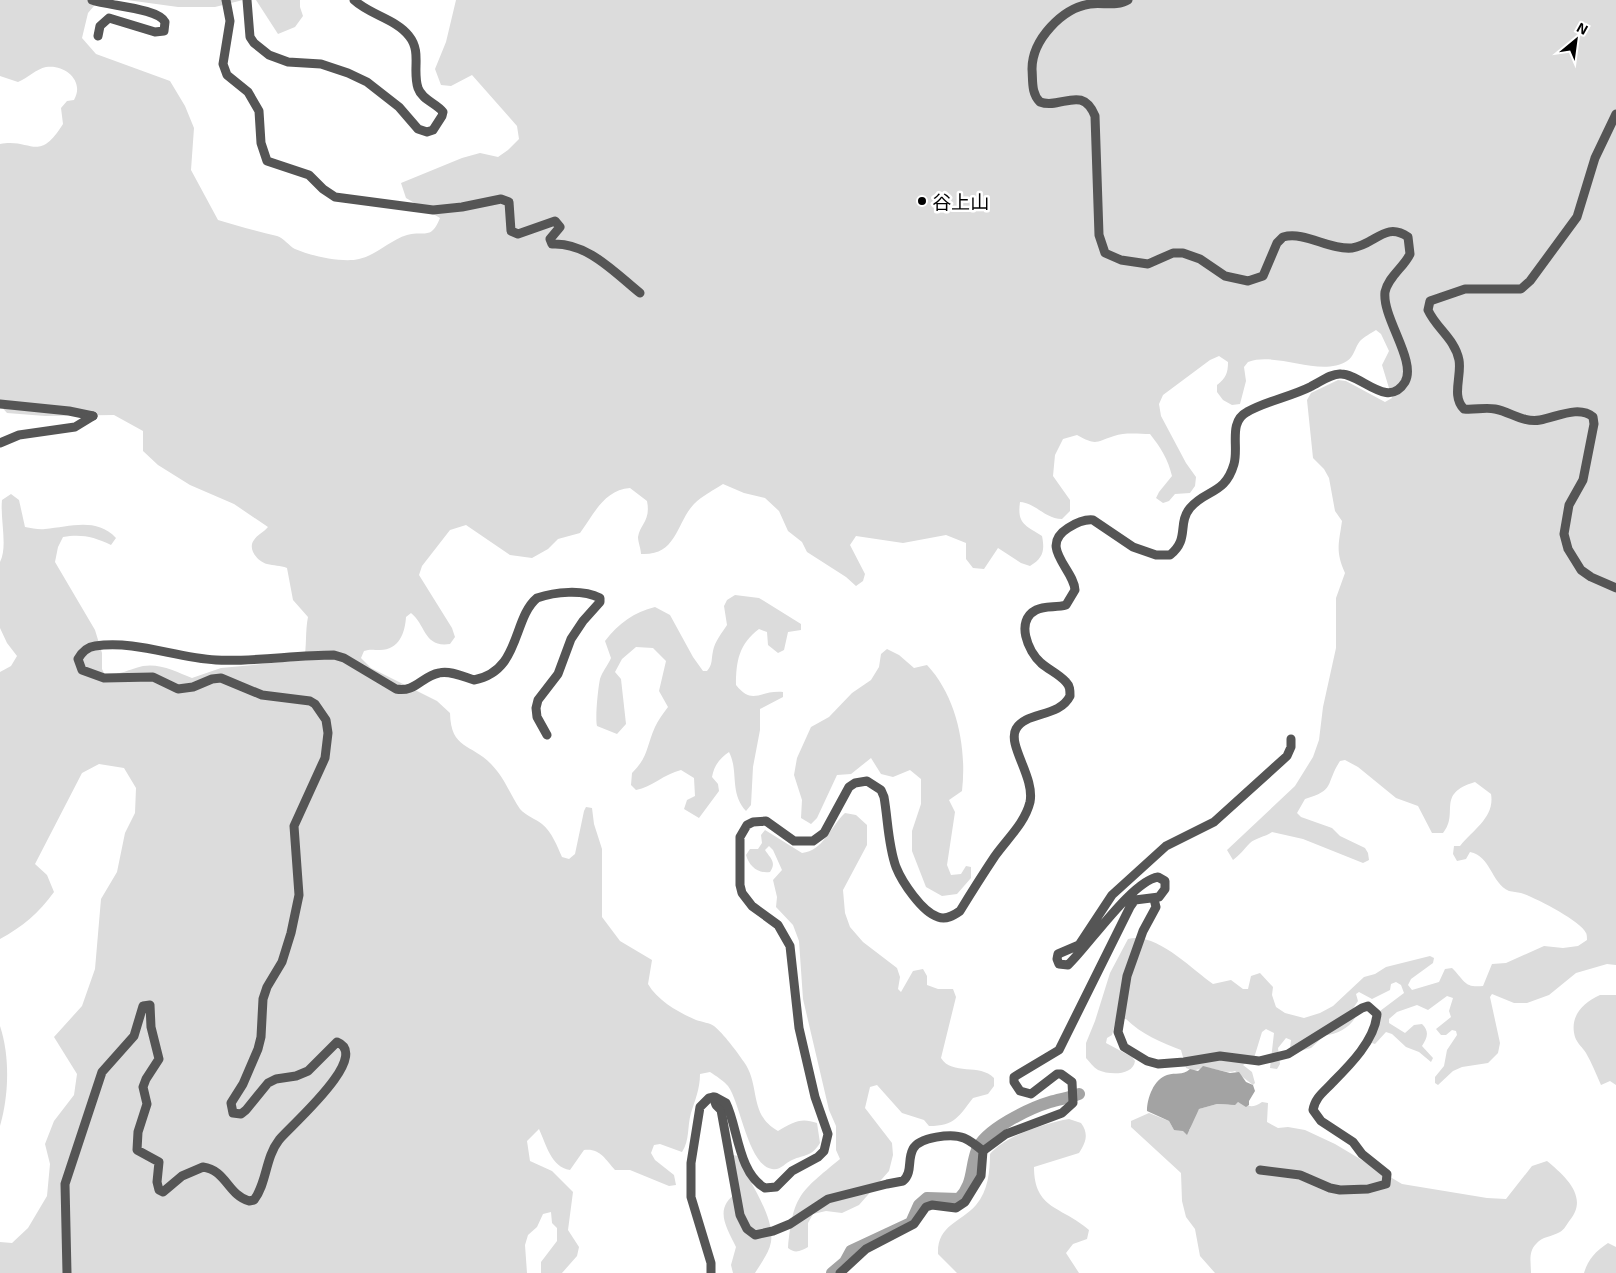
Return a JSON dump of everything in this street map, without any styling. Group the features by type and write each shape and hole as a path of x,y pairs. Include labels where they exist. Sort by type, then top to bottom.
{"street":[{"path":"92,0 148,12 161,17 165,22 164,31 155,32 109,18 100,26 98,36"},
{"path":"226,0 230,21 223,64 227,75 254,100 259,111 263,154 267,161 309,175 323,189 335,197 388,202 412,209 433,210 462,207 501,198 508,202 510,207 511,231 518,234 555,221 560,227 550,239 552,244 564,244 579,248 605,264 640,293"},
{"path":"247,0 250,37 254,43 269,55 279,60 321,64 348,73 367,82 399,107 418,129 428,132 433,130 443,112 418,90 416,75 417,56 409,36 400,27 370,12 354,0"},
{"path":"711,1273 711,1263 691,1197 690,1175 700,1107 704,1102 713,1097 722,1099 726,1103 741,1154 754,1179 765,1188 776,1187 792,1171 811,1162 824,1151 828,1134 815,1097 801,1036 790,946 778,924 752,906 742,893 740,885 740,836 747,825 753,822 766,821 794,841 813,841 824,833 850,786 861,781 874,784 881,790 884,797 892,851 902,879 931,913 942,918 953,916 960,911 995,856 1020,824 1029,807 1030,784 1014,743 1015,730 1022,722 1063,707 1070,696 1067,683 1039,661 1031,649 1024,631 1025,623 1033,611 1044,607 1066,605 1075,590 1072,578 1057,554 1056,546 1062,532 1080,522 1093,520 1133,547 1156,555 1170,555 1182,542 1185,515 1190,508 1222,486 1231,471 1234,462 1236,425 1243,414 1289,397 1334,375 1348,375 1380,392 1387,393 1398,389 1405,382 1408,369 1385,299 1390,281 1410,254 1408,238 1399,231 1391,230 1351,248 1296,237 1283,237 1277,243 1263,276 1248,281 1218,273 1192,255 1173,254 1155,262 1141,264 1113,258 1105,252 1099,235 1095,116 1088,104 1081,100 1075,99 1046,104 1040,102 1035,97 1033,89 1032,62 1035,50 1048,31 1073,10 1092,3 1118,4 1128,0"},
{"path":"1616,114 1595,158 1577,217 1530,281 1521,289 1511,291 1478,288 1443,295 1430,301 1428,310 1455,349 1459,360 1457,396 1464,408 1497,410 1530,420 1575,412 1584,412 1593,417 1594,424 1582,480 1567,510 1564,534 1568,549 1581,570 1591,577 1616,588"},
{"path":"0,404 69,411 93,416 75,427 19,436 0,443"},
{"path":"67,1273 65,1184 68,1171 102,1072 134,1036 143,1006 150,1005 151,1027 159,1059 146,1079 144,1086 147,1104 136,1143 138,1150 159,1162 157,1182 159,1190 163,1192 182,1176 203,1167 218,1172 236,1196 249,1201 254,1200 258,1195 265,1169 279,1140 322,1098 338,1072 346,1053 344,1047 337,1042 308,1071 268,1083 246,1110 241,1114 233,1113 231,1103 243,1084 258,1049 261,1037 263,999 267,987 282,962 291,933 299,888 294,826 325,758 328,733 323,714 310,701 262,695 221,678 212,678 193,687 178,689 153,677 104,678 82,670 78,660 81,653 94,646 116,646 158,649 214,660 256,660 334,655 344,658 396,689 404,691 439,672 448,672 474,680 492,672 506,658 529,609 537,598 583,592 600,598 600,602 583,621 571,639 558,674 538,700 536,717 547,735"},
{"path":"840,1273 866,1249 914,1224 926,1207 932,1205 956,1208 966,1202 981,1176 983,1151 1006,1134 1062,1113 1073,1103 1072,1082 1062,1074 1057,1074 1031,1094 1020,1091 1014,1082 1014,1077 1059,1050 1132,903 1138,900 1154,899 1165,889 1165,881 1158,877 1151,878 1135,890 1068,966 1059,964 1056,959 1058,954 1075,948 1083,941 1112,895 1166,846 1221,817 1287,756 1292,747 1290,739"},
{"path":"1154,899 1156,907 1143,931 1127,976 1118,1032 1124,1046 1147,1062 1158,1064 1184,1062 1220,1056 1258,1061 1288,1054 1362,1008 1368,1006 1377,1014 1373,1031 1360,1052 1317,1098 1313,1110 1321,1121 1352,1142 1362,1154 1387,1174 1386,1184 1368,1189 1340,1190 1330,1188 1300,1174 1260,1170"},
{"path":"713,1097 716,1105 721,1110 740,1215 750,1233 773,1232 790,1224 828,1199 903,1181 910,1171 913,1150 918,1143 926,1139 960,1137 983,1151"}],"shaded area":[{"path":"0,0 99,0 88,13 82,38 96,54 170,81 185,106 194,128 191,170 218,220 277,236 302,252 327,258 352,260 366,257 401,237 430,232 437,225 440,218 406,198 401,183 462,158 480,153 498,157 519,139 517,126 472,75 451,86 441,85 435,69 446,42 456,0 1616,0 1616,965 1607,964 1576,973 1549,995 1527,1003 1514,1003 1492,994 1490,997 1500,1043 1498,1053 1488,1063 1462,1067 1453,1071 1438,1085 1435,1083 1435,1077 1444,1066 1447,1050 1457,1035 1456,1031 1452,1030 1446,1035 1441,1035 1436,1029 1451,1017 1449,1011 1453,998 1447,996 1428,1010 1417,1005 1397,1012 1389,1019 1389,1023 1405,1033 1414,1025 1422,1024 1427,1035 1422,1046 1433,1058 1431,1062 1419,1052 1406,1047 1392,1034 1386,1032 1375,1044 1372,1043 1380,1011 1404,993 1401,985 1396,982 1391,984 1390,990 1372,999 1359,992 1356,994 1358,1001 1352,1010 1355,1018 1352,1022 1342,1030 1325,1035 1311,1048 1296,1052 1290,1048 1291,1040 1286,1038 1278,1048 1280,1064 1277,1069 1270,1068 1274,1033 1266,1029 1262,1032 1254,1058 1243,1065 1252,1072 1255,1083 1253,1085 1235,1071 1228,1072 1206,1068 1194,1070 1186,1068 1181,1050 1145,1034 1126,1019 1116,1019 1112,1035 1107,1038 1106,1043 1132,1057 1135,1061 1130,1069 1120,1073 1103,1072 1096,1069 1086,1058 1086,1043 1110,973 1128,939 1139,938 1161,946 1213,984 1231,980 1243,989 1248,989 1251,976 1260,973 1273,987 1272,995 1276,1007 1285,1013 1304,1018 1333,1006 1364,977 1375,974 1386,967 1430,956 1434,958 1433,963 1411,979 1408,985 1412,990 1439,982 1445,969 1452,968 1468,985 1483,986 1492,964 1506,963 1544,946 1563,948 1578,946 1587,940 1582,928 1567,916 1536,899 1509,891 1503,887 1487,864 1477,854 1470,852 1466,859 1457,861 1453,854 1454,846 1460,846 1487,816 1490,809 1491,794 1475,782 1463,787 1452,798 1448,826 1443,833 1432,833 1418,806 1396,798 1358,767 1345,760 1340,761 1326,789 1315,796 1305,799 1297,813 1301,817 1332,828 1340,836 1365,848 1369,860 1363,863 1303,839 1272,832 1252,841 1233,860 1227,850 1295,786 1313,757 1319,740 1323,707 1336,648 1336,598 1345,573 1339,553 1342,521 1335,511 1329,478 1324,469 1313,458 1307,400 1311,393 1338,380 1346,381 1385,402 1392,398 1382,365 1389,351 1381,334 1376,330 1360,341 1347,361 1336,365 1324,367 1311,366 1259,359 1248,362 1244,367 1246,381 1240,404 1232,405 1223,400 1217,392 1217,385 1224,378 1228,366 1228,362 1219,356 1210,360 1163,395 1159,404 1161,416 1186,463 1196,477 1195,486 1190,493 1175,494 1169,501 1163,503 1156,498 1172,476 1164,454 1150,434 1123,434 1096,442 1077,435 1063,439 1055,455 1053,476 1070,500 1070,511 1062,519 1056,518 1045,514 1031,505 1020,502 1021,520 1042,536 1043,541 1042,554 1030,566 1021,563 998,548 984,569 973,568 966,559 966,543 946,535 903,543 856,536 850,545 865,574 863,581 856,586 846,577 807,552 802,542 788,531 779,511 765,498 744,493 723,484 694,504 674,537 662,550 641,554 638,537 648,513 647,501 630,488 613,493 606,498 580,533 558,539 548,549 532,558 510,555 466,525 450,530 422,566 419,575 452,628 455,637 450,644 435,643 411,613 406,617 400,640 396,644 387,649 364,651 361,658 371,668 437,701 450,713 451,725 458,740 484,757 496,769 520,809 549,831 562,857 569,859 575,854 584,811 586,807 592,808 594,824 602,849 602,917 620,941 652,960 648,984 657,996 682,1013 714,1026 722,1033 749,1071 762,1116 769,1124 778,1131 797,1121 806,1120 817,1123 820,1143 811,1153 792,1160 778,1169 772,1169 764,1165 751,1146 728,1086 710,1072 700,1074 686,1143 682,1152 660,1144 654,1145 651,1153 655,1160 674,1175 676,1185 669,1186 630,1170 615,1170 602,1155 590,1150 584,1150 570,1170 554,1160 539,1129 527,1141 530,1161 552,1171 573,1192 568,1230 579,1247 577,1256 562,1273 541,1273 541,1262 557,1241 557,1228 552,1223 551,1212 543,1214 537,1227 528,1235 525,1245 527,1273 0,1273 0,1242 12,1243 28,1228 47,1196 50,1164 45,1144 54,1121 74,1095 77,1074 54,1037 82,1006 95,969 101,899 117,872 125,833 135,813 136,788 124,768 99,764 82,773 35,864 47,875 54,892 30,919 0,939 0,672 11,666 17,656 7,643 0,628 0,562 4,541 2,500 11,494 19,500 25,527 43,529 91,525 100,527 116,538 111,545 88,537 63,537 58,547 55,562 95,630 102,653 102,669 105,675 149,665 168,669 192,678 221,668 304,660 308,617 293,600 287,568 264,563 254,555 252,544 254,540 268,527 234,504 190,485 158,465 143,451 143,431 114,415 45,416 7,413 0,405 0,144 11,143 34,147 47,143 63,124 61,108 67,101 74,100 77,86 75,80 66,71 53,67 42,68 18,82 0,76"},
{"path":"127,0 243,0 215,7 178,7"},
{"path":"256,0 300,0 303,16 295,27 278,34"},
{"path":"735,595 759,598 801,624 801,630 788,632 784,650 778,653 768,645 767,632 759,629 743,647 738,661 736,685 747,695 757,696 783,692 783,697 760,709 760,730 753,767 751,805 746,811 738,797 732,759 729,752 722,757 713,773 712,777 718,784 719,791 699,818 684,809 687,800 695,796 694,778 681,770 636,790 631,785 632,773 642,761 656,724 668,707 659,691 666,661 653,648 636,647 622,659 615,672 621,679 626,724 617,734 597,726 600,679 611,658 605,641 627,619 655,607 670,615 693,657 703,671 707,671 711,664 715,644 727,625 724,606 727,600"},
{"path":"887,649 899,655 914,668 927,665 946,692 958,724 963,758 962,791 949,800 955,812 947,865 951,875 961,874 966,866 971,867 971,878 957,894 942,896 926,887 912,851 912,831 921,804 921,779 910,770 893,777 881,774 871,758 851,774 837,775 817,818 811,824 801,818 802,800 794,775 797,758 811,727 829,717 852,693 871,680 879,667 881,654"},
{"path":"845,813 856,815 867,825 867,845 843,890 845,913 850,927 863,942 897,968 900,977 898,989 901,992 913,971 923,969 927,976 927,985 938,989 953,989 956,997 941,1058 952,1067 981,1071 988,1074 994,1078 994,1086 988,1094 973,1098 956,1119 938,1126 929,1126 924,1120 902,1113 877,1085 870,1087 865,1108 892,1143 893,1155 889,1171 859,1205 842,1213 826,1211 813,1214 808,1223 808,1247 796,1251 788,1248 796,1205 807,1188 840,1159 836,1150 836,1126 829,1110 803,999 799,941 793,925 776,907 777,897 773,880 782,870 773,850 769,846 765,850 773,863 770,872 762,872 755,868 749,863 746,855 750,849 758,849 762,843 761,835 765,830 802,853 809,851 821,843"},
{"path":"1600,995 1616,995 1616,1085 1610,1081 1601,1085 1585,1051 1575,1037 1574,1023 1579,1011 1588,1002"},
{"path":"0,1026 7,1063 7,1089 0,1126"},
{"path":"1203,1066 1230,1073 1239,1072 1246,1082 1253,1085 1255,1091 1249,1101 1249,1105 1246,1107 1238,1102 1235,1105 1217,1104 1199,1109 1187,1135 1183,1131 1174,1130 1169,1121 1147,1111 1148,1100 1158,1080 1167,1075 1182,1073 1190,1069 1198,1071"},
{"path":"1238,1102 1250,1106 1255,1106 1262,1102 1268,1103 1267,1122 1278,1128 1288,1127 1305,1130 1335,1144 1402,1184 1487,1198 1506,1199 1532,1166 1547,1161 1567,1180 1576,1195 1575,1211 1561,1231 1541,1239 1533,1247 1530,1258 1531,1273 1215,1273 1200,1256 1195,1229 1186,1217 1182,1201 1181,1173 1131,1127 1131,1121 1149,1113 1169,1121 1174,1130 1190,1130 1191,1121 1199,1109 1217,1104 1228,1105"},
{"path":"1069,1119 1081,1123 1086,1134 1085,1142 1079,1153 1034,1167 1035,1181 1044,1200 1089,1230 1087,1239 1073,1244 1066,1253 1079,1273 957,1273 938,1254 939,1244 945,1230 970,1211 983,1194 988,1181 990,1154 997,1147 1026,1131"},
{"path":"733,1155 738,1156 765,1209 769,1221 771,1242 755,1273 733,1273 731,1265 736,1247 726,1225 724,1211 730,1198 738,1192"},
{"path":"1608,1243 1616,1247 1616,1273 1584,1273 1593,1256"}],"waterway":[{"path":"832,1273 845,1262 851,1251 911,1223 919,1205 927,1198 959,1199 967,1188 981,1142 998,1128 1031,1109 1079,1094"}],"place":[{"name":"谷上山","path":"922,201"}]}
